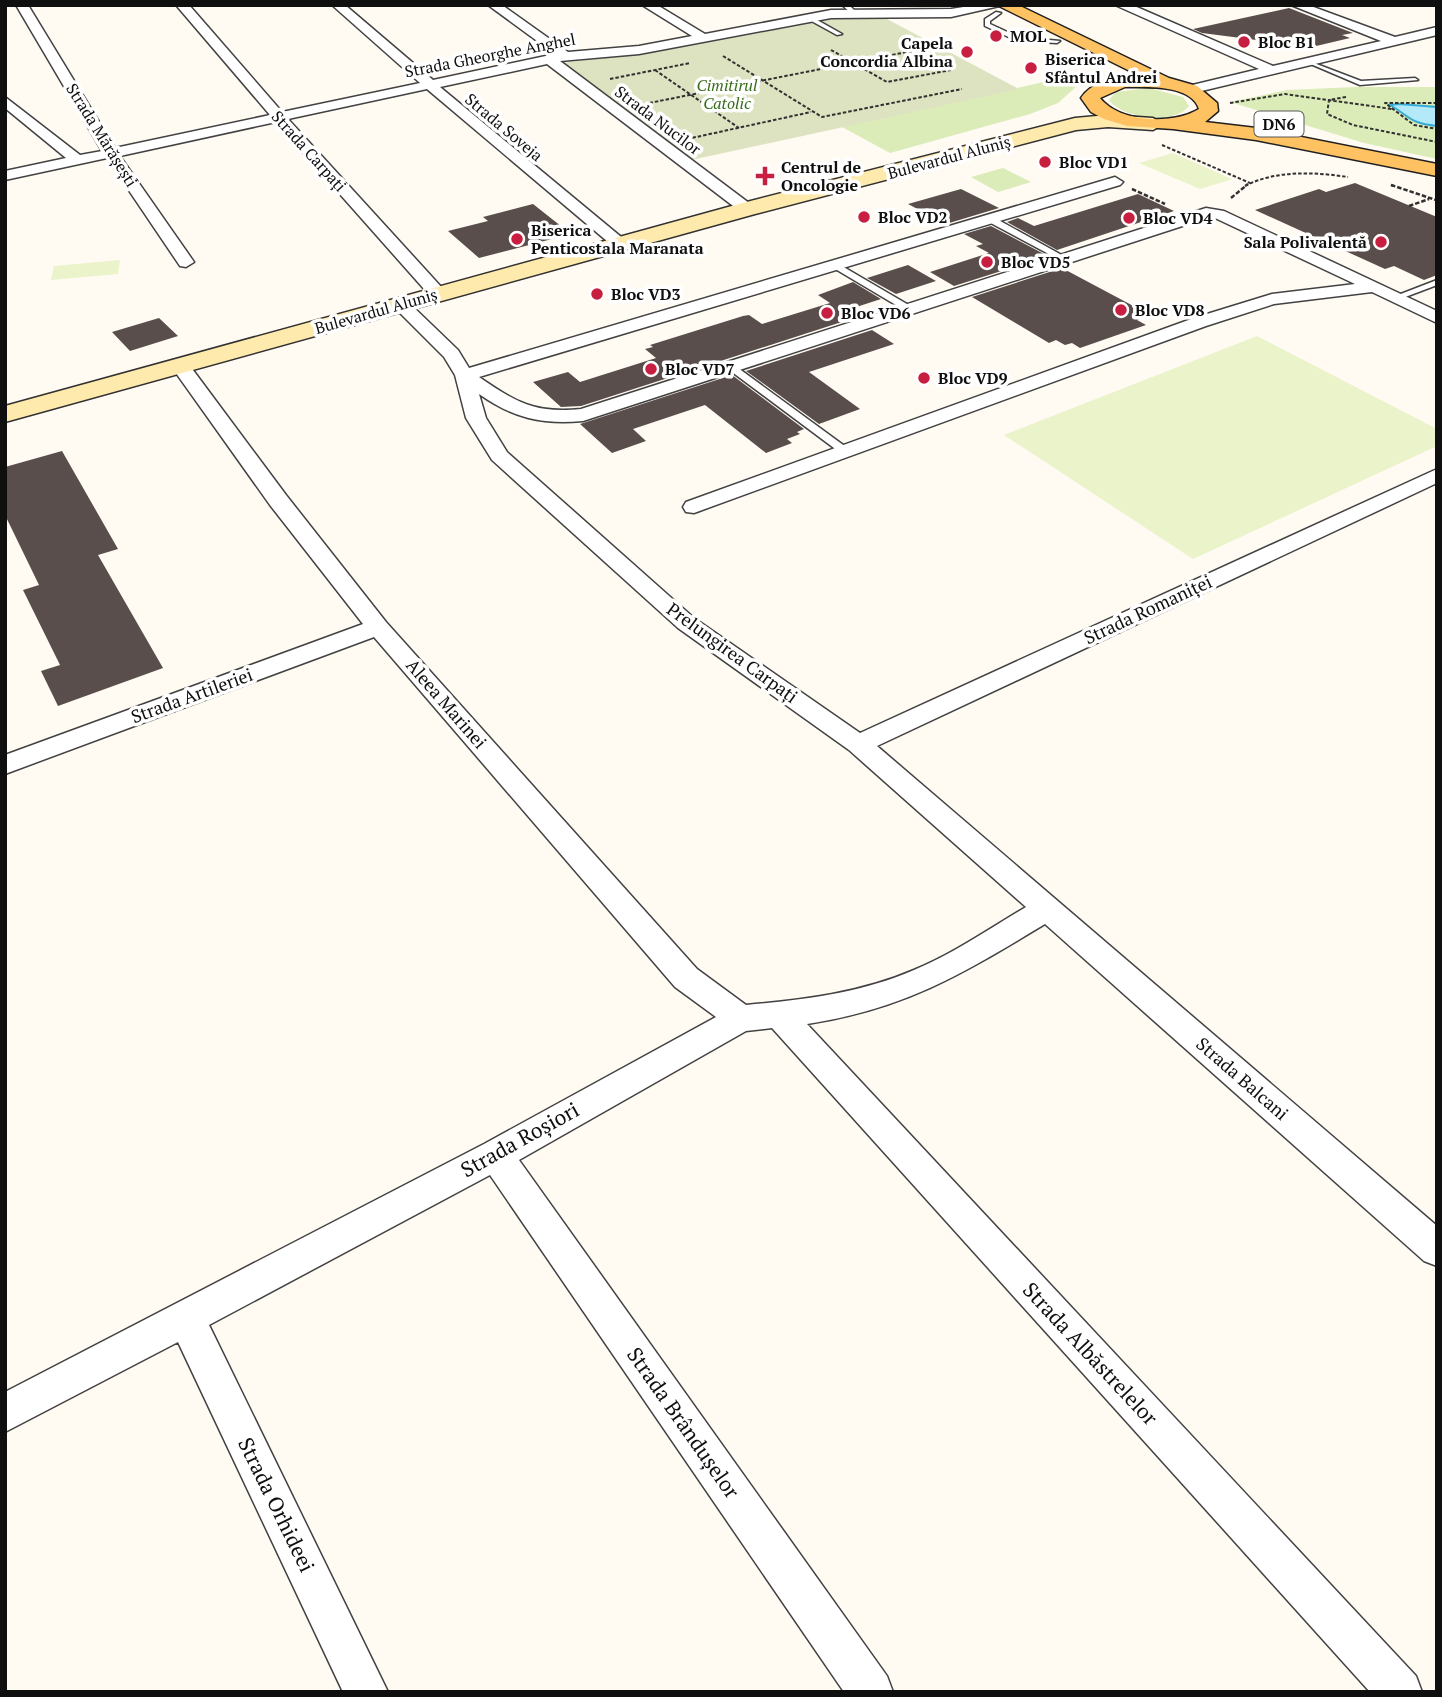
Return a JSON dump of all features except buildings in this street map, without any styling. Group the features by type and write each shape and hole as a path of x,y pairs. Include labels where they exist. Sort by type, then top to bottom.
{"main road":[{"name":"DN6","path":"994,7 1096,64 1101,88 1090,98 1101,111 1154,133 1205,115 1210,107 1204,97"},
{"path":"994,7 1204,97"},
{"path":"1101,88 1144,82 1204,97"},
{"name":"Bulevardul Aluniș","path":"747,209 1058,117 1101,88"},
{"name":"DN6","path":"1251,115 1311,134 1353,152"},
{"name":"Bulevardul Aluniș","path":"5,414 747,209 1075,124 1108,121 1154,133"},
{"name":"DN6","path":"1175,124 1229,130 1437,170"}],"street":[{"name":"Strada Mărășești","path":"22,5 111,153 186,262"},
{"name":"Strada Carpați","path":"182,5 278,117 438,294"},
{"name":"Strada Soveja","path":"338,5 427,85 620,244"},
{"path":"494,5 565,56"},
{"path":"648,5 703,38"},
{"path":"792,5 808,16"},
{"path":"1121,5 1271,70"},
{"path":"1297,5 1393,41"},
{"name":"Strada Gheorghe Anghel","path":"5,176 565,56 639,50 849,9 951,13 994,7"},
{"path":"1204,97 1271,70 1437,32"},
{"name":"Strada Nucilor","path":"549,60 747,209"},
{"path":"5,101 77,160"},
{"path":"464,375 1115,182"},
{"path":"464,375 517,411 537,418 557,419 583,415 1206,213 1218,214 1437,318"},
{"path":"694,507 1200,322 1272,299 1374,287"},
{"name":"Prelungirea Carpați","path":"400,304 451,354 464,375 476,418 499,456 686,623 858,744 1047,909"},
{"name":"Aleea Marinei","path":"180,366 278,500 378,627 686,978 741,1018"},
{"name":"Strada Romaniței","path":"858,744 1437,475"},
{"name":"Strada Artileriei","path":"5,765 378,627"},
{"name":"Strada Roșiori","path":"5,1413 496,1155 741,1018 780,1016 866,1000 926,979 1047,909"},
{"name":"Strada Balcani","path":"1047,909 1437,1249"},
{"name":"Strada Albăstrelelor","path":"780,1016 1400,1692"},
{"name":"Strada Brândușelor","path":"496,1155 871,1692"},
{"name":"Strada Orhideei","path":"186,1319 366,1692"}],"lane":[{"path":"808,16 839,34"},
{"path":"1308,61 1360,83 1415,80"},
{"path":"990,219 1063,258"},
{"path":"835,265 909,309"},
{"path":"1397,297 1437,282"},
{"path":"731,367 846,452"}],"path":[{"path":"823,45 887,82 951,70"},
{"path":"639,105 922,50"},
{"path":"723,56 821,117 962,89"},
{"path":"655,70 739,128"},
{"path":"1204,97 1285,94 1392,109"},
{"path":"1329,100 1350,96"},
{"path":"1329,100 1327,114 1343,124 1374,132 1414,135 1437,142"},
{"path":"1437,103 1385,103 1414,125 1437,129"},
{"path":"686,139 811,113"},
{"path":"1154,133 1251,183"},
{"path":"1218,214 1234,193 1251,183 1305,172 1359,178"},
{"path":"1115,182 1191,217"},
{"path":"1391,185 1437,200"},
{"path":"1409,206 1430,199"}],"green space":[{"name":"Cimitirul Catolic","path":"885,18 1019,89 691,160 561,63 649,53 814,19"},
{"path":"1048,81 1076,87 1058,103 1030,114 890,153 842,127"},
{"path":"1437,87 1437,159 1364,143 1230,102 1287,90"},
{"path":"1149,88 1183,97 1189,106 1173,116 1149,117 1125,112 1109,100 1116,92"},
{"path":"1173,153 1233,179 1200,189 1139,163"},
{"path":"1003,168 1031,182 998,192 971,177"},
{"path":"120,260 118,274 51,280 54,266"},
{"path":"1257,336 1437,429 1437,446 1193,559 1004,435"}],"water":[{"path":"1390,105 1437,107 1437,126 1416,121"}],"place":[{"name":"MOL","path":"996,36"},
{"name":"Bloc B1","path":"1244,42"},
{"name":"Capela Concordia Albina","path":"967,52"},
{"name":"Biserica Sfântul Andrei","path":"1031,68"},
{"name":"Bloc VD1","path":"1045,162"},
{"name":"Centrul de Oncologie","path":"765,176"},
{"name":"Bloc VD2","path":"864,217"},
{"name":"Bloc VD4","path":"1129,218"},
{"name":"Biserica Penticostala Maranata","path":"517,239"},
{"name":"Sala Polivalentă","path":"1381,242"},
{"name":"Bloc VD5","path":"987,262"},
{"name":"Bloc VD3","path":"597,294"},
{"name":"Bloc VD8","path":"1121,310"},
{"name":"Bloc VD6","path":"827,313"},
{"name":"Bloc VD7","path":"651,369"},
{"name":"Bloc VD9","path":"924,378"}]}
